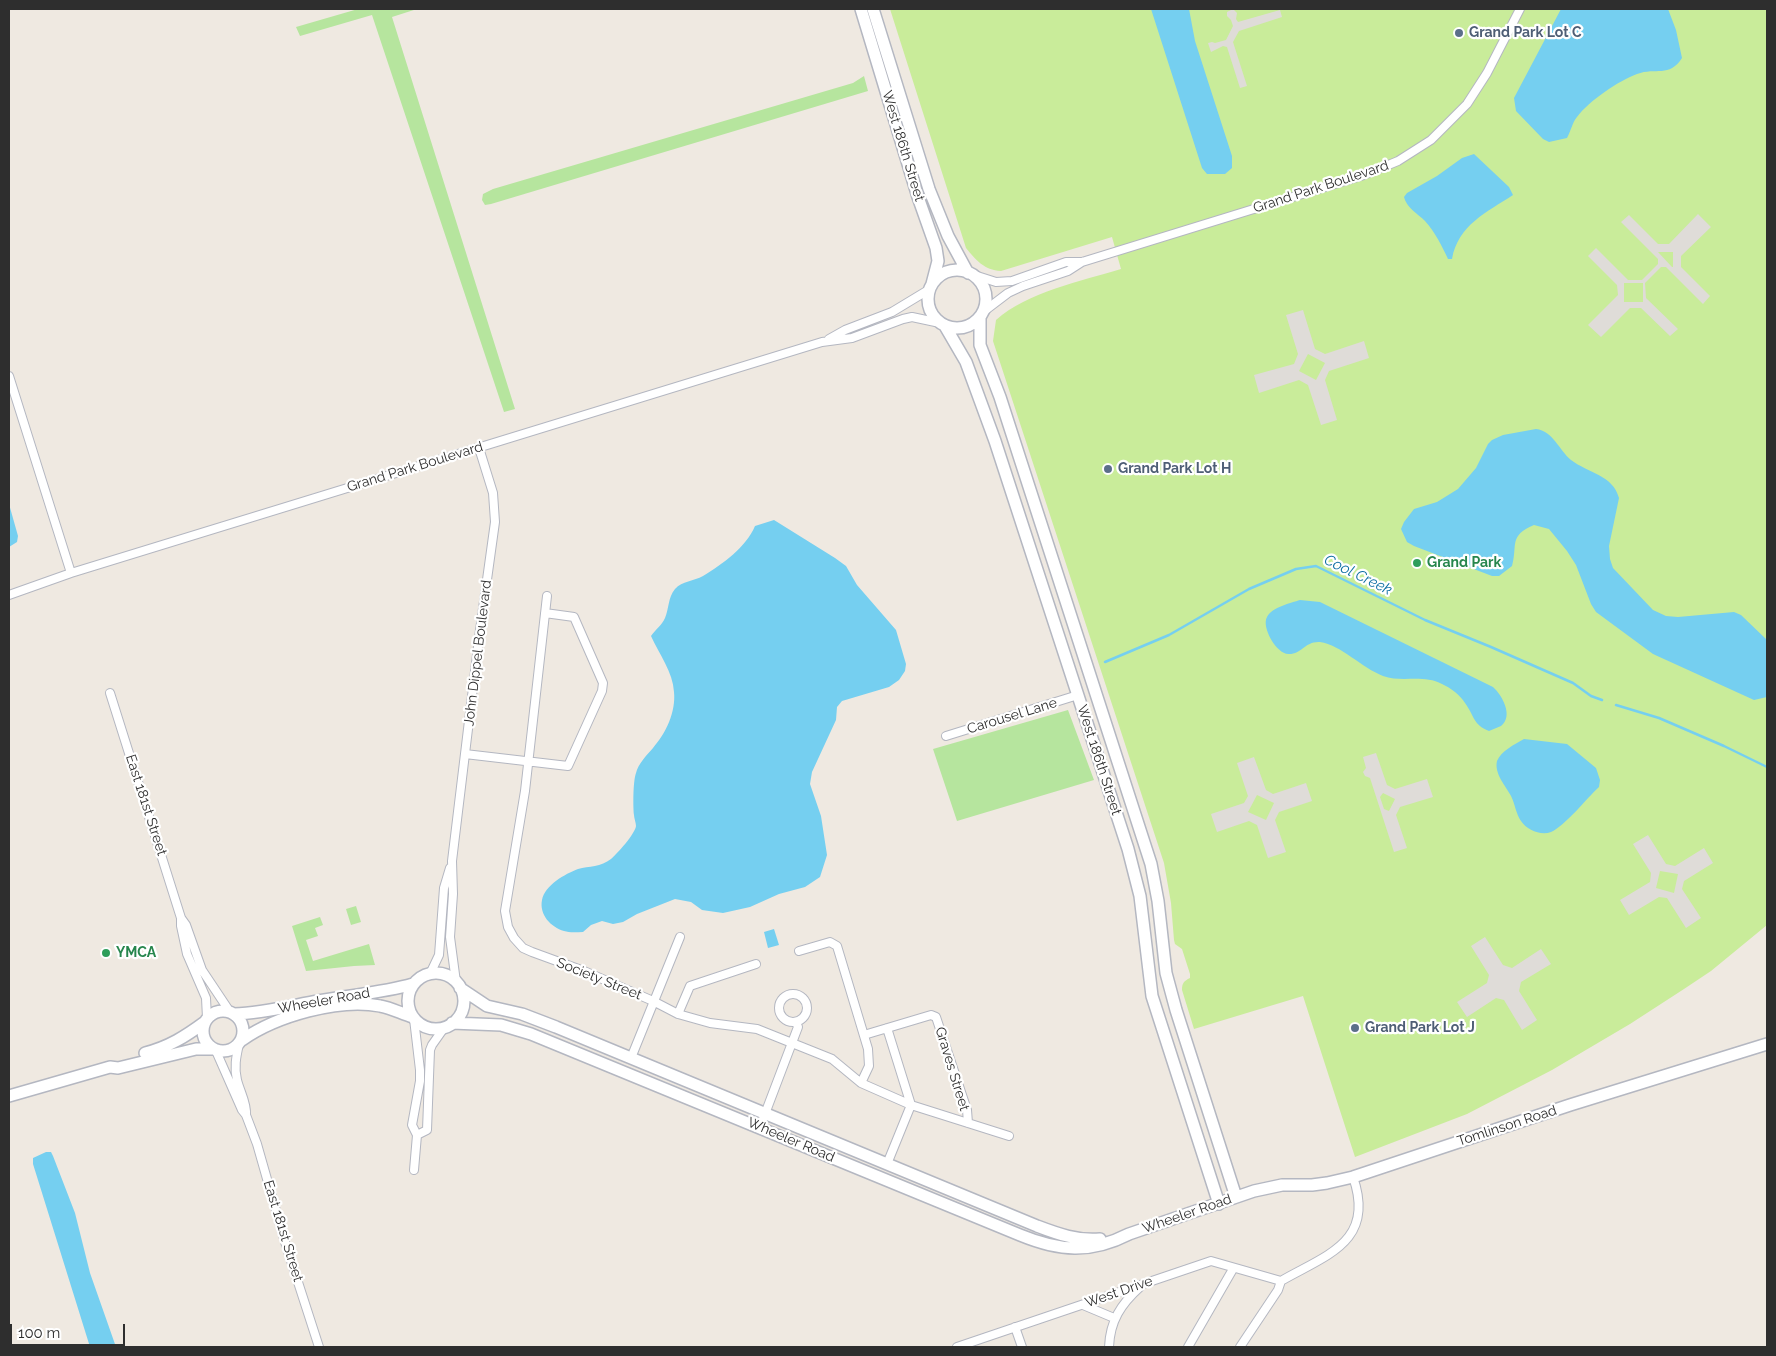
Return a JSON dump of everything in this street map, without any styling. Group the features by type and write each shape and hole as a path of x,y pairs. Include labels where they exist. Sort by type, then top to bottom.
{"street":[{"name":"West 186th Street","path":"861,9 918,197 936,248 938,261 931,287"},
{"name":"West 186th Street","path":"874,9 929,189 948,236 970,274"},
{"name":"Grand Park Boulevard","path":"981,315 1008,293 1068,271 1082,262 1354,178 1398,161 1431,140 1467,104 1490,68 1520,9"},
{"name":"Grand Park Boulevard","path":"970,274 996,282 1012,281 1066,262 1082,262"},
{"path":"961,271 970,274 979,281 984,291 986,302 981,315 972,324 961,328 943,324 932,315 929,305 931,287 940,276 950,272 961,271"},
{"name":"Grand Park Boulevard","path":"822,342 845,330 866,324 892,312 931,287"},
{"name":"West 186th Street","path":"981,315 980,345 1000,397 1037,518 1151,864 1155,882 1166,973 1179,1018 1240,1195"},
{"name":"Grand Park Boulevard","path":"9,595 71,573 822,342 852,338 912,317 943,324"},
{"name":"West 186th Street","path":"943,324 966,362 981,400 1106,781 1136,877 1152,996 1219,1204"},
{"path":"9,376 71,573"},
{"name":"John Dippel Boulevard","path":"458,985 450,937 453,894 452,861 495,522 493,493 479,448"},
{"name":"Society Street","path":"547,596 525,791 505,911 508,928 514,938 523,948 584,971 654,1001 678,1014 710,1023 757,1029 832,1059 861,1083 911,1105 1009,1136"},
{"path":"465,754 568,766 602,691 602,683 574,617 545,613"},
{"name":"East 181st Street","path":"110,693 181,918 186,925 202,970 232,1013"},
{"name":"Carousel Lane","path":"946,736 1078,696"},
{"path":"1106,781 1122,775"},
{"name":"John Dippel Boulevard","path":"430,974 439,955 444,888 452,861"},
{"name":"East 181st Street","path":"181,918 180,926 187,954 206,998 206,1020"},
{"path":"631,1058 680,936"},
{"path":"799,952 830,942 835,944 838,950 869,1055 869,1066 861,1083"},
{"path":"678,1014 688,988 693,984 756,964"},
{"path":"414,1170 417,1135 412,1125 420,1081 420,1070 413,1018 408,1003 409,993 413,984 420,977 430,974 444,975 458,985 463,997 463,1007 459,1016 448,1026 430,1050 427,1130 417,1135"},
{"name":"Wheeler Road","path":"232,1013 275,1010 318,1001 393,990 413,984"},
{"name":"Wheeler Road","path":"458,985 487,1006 522,1014 1055,1233 1086,1240 1129,1234 1219,1204 1240,1195"},
{"name":"Wheeler Road","path":"240,1042 252,1033 277,1021 324,1007 378,1005 413,1018"},
{"path":"9,1096 110,1067 118,1068 196,1049 226,1052 240,1042 243,1026 232,1013 220,1011 181,1039 166,1047 116,1061 110,1067"},
{"name":"Graves Street","path":"887,1028 931,1015 937,1020 964,1101 968,1124"},
{"path":"413,1018 429,1028 448,1026"},
{"path":"206,1020 205,1042 214,1050"},
{"path":"760,1127 798,1028 796,1022"},
{"name":"Wheeler Road","path":"448,1026 501,1025 531,1034 1042,1244 1065,1248 1090,1247 1115,1242 1129,1234"},
{"path":"864,1035 887,1028 911,1105 887,1164"},
{"name":"East 181st Street","path":"240,1042 235,1070 247,1108 246,1115"},
{"name":"Tomlinson Road","path":"1240,1195 1274,1186 1312,1185 1353,1177 1570,1105 1767,1044"},
{"name":"East 181st Street","path":"214,1050 246,1115 257,1144 285,1242 319,1347"},
{"path":"1240,1347 1278,1290 1281,1281 1332,1253 1350,1234 1356,1224 1359,1211 1359,1197 1353,1177"},
{"name":"West Drive","path":"957,1347 1211,1261 1281,1281"},
{"path":"1188,1347 1234,1269"},
{"path":"1109,1347 1114,1318 1126,1300 1144,1284"},
{"path":"1083,1305 1114,1318"},
{"path":"1015,1327 1022,1347"}],"green space":[{"path":"358,9 417,9 392,17 515,409 504,412 372,15 300,36 296,27"},
{"name":"Grand Park","path":"890,9 1767,9 1767,925 1711,971 1630,1024 1552,1070 1467,1114 1355,1157 1303,996 1194,1029 1182,990 1185,981 1190,978 1190,974 1182,949 1175,944 1174,940 1171,903 1164,863 993,341 996,320 1023,302 1056,288 1121,269 1112,237 1001,271 990,269 973,257 966,248"},
{"path":"864,76 868,91 491,204 485,205 482,200 483,194 493,189 853,83"},
{"path":"1068,710 1094,780 957,821 933,749"},
{"path":"356,906 361,922 351,925 346,909"},
{"path":"320,917 323,925 315,928 318,936 306,940 313,961 369,944 375,965 306,971 292,926"}],"shaded area":[{"path":"1233,9 1237,13 1236,19 1238,22 1280,10 1282,17 1239,31 1233,42 1247,86 1240,88 1227,47 1223,46 1211,52 1208,43 1226,40 1233,26 1227,16 1227,12"},
{"path":"1698,214 1711,227 1681,256 1681,267 1710,296 1703,304 1666,267 1661,267 1645,283 1646,298 1678,329 1670,336 1641,308 1630,308 1601,337 1588,325 1618,295 1617,285 1588,256 1596,248 1628,280 1642,280 1658,264 1658,259 1621,222 1629,215 1658,244 1669,244","holes":["1658,252 1673,252 1673,267 1672,267","1624,283 1643,283 1643,302 1624,302"]},
{"path":"1303,310 1315,349 1325,354 1364,341 1369,358 1329,371 1325,380 1337,420 1321,425 1308,385 1299,380 1259,393 1254,375 1294,364 1298,354 1286,315","holes":["1308,354 1325,363 1316,380 1299,371"]},
{"path":"1376,753 1387,785 1395,789 1427,779 1433,797 1400,807 1396,815 1407,848 1394,852 1370,778 1365,776 1363,772 1366,768 1363,757","holes":["1383,793 1395,799 1389,811 1384,809 1380,797"]},
{"path":"1254,757 1266,790 1273,794 1306,783 1312,801 1279,812 1275,820 1286,852 1268,858 1257,825 1249,821 1217,832 1211,814 1244,803 1248,796 1237,763","holes":["1257,795 1274,803 1266,820 1248,812"]},
{"path":"1648,835 1666,864 1675,866 1704,848 1713,863 1684,881 1682,889 1701,918 1686,928 1667,898 1659,897 1629,915 1620,900 1650,882 1651,873 1633,844","holes":["1660,871 1678,874 1674,893 1656,888"]},
{"path":"1485,937 1503,965 1512,968 1541,949 1551,964 1521,982 1519,991 1537,1020 1522,1030 1504,1000 1496,998 1467,1017 1457,1002 1487,983 1489,975 1471,946"}],"water":[{"path":"1151,9 1189,9 1195,41 1232,156 1232,168 1225,174 1207,174 1202,168"},
{"path":"1561,9 1668,9 1676,30 1682,58 1672,68 1637,74 1613,86 1582,111 1574,122 1567,138 1549,142 1543,139 1516,111 1514,98"},
{"path":"1474,154 1509,187 1513,195 1467,228 1455,247 1452,259 1448,259 1432,230 1410,207 1404,197 1407,193 1437,176 1462,158"},
{"path":"1536,429 1547,433 1571,460 1606,479 1616,490 1619,498 1609,546 1610,559 1613,568 1653,610 1666,616 1678,617 1734,612 1741,615 1767,640 1767,697 1754,700 1653,654 1596,612 1576,565 1549,529 1534,525 1520,533 1517,537 1512,566 1499,576 1492,576 1407,542 1401,529 1414,509 1437,502 1458,489 1476,468 1492,440 1503,435"},
{"path":"9,504 18,536 17,542 9,547"},
{"path":"774,520 846,566 857,585 896,630 906,664 905,671 899,680 889,687 842,701 837,707 836,720 812,772 810,784 821,816 827,855 820,877 805,887 779,894 750,907 723,913 702,910 691,902 675,899 637,914 623,922 613,924 602,921 591,925 583,932 569,932 555,927 547,920 542,911 542,900 551,885 573,871 607,862 625,844 635,830 634,794 637,770 662,736 672,715 674,692 671,677 651,636 665,618 673,592 681,584 703,576 726,560 746,541 755,526"},
{"path":"1300,600 1320,602 1493,687 1503,700 1507,711 1505,722 1501,726 1489,731 1484,729 1477,723 1461,697 1445,686 1435,681 1398,679 1383,676 1328,644 1315,642 1297,652 1284,653 1271,640 1266,627 1267,617 1277,608"},
{"path":"1524,739 1567,744 1596,768 1600,780 1599,787 1569,818 1551,832 1539,833 1524,824 1519,818 1511,796 1497,771 1499,757"},
{"path":"774,929 779,945 768,948 764,932"},
{"path":"46,1152 51,1152 53,1156 75,1213 90,1273 116,1347 90,1347 33,1164 33,1158"}],"waterway":[{"name":"Cool Creek","path":"1105,662 1169,635 1249,589 1296,569 1316,566 1425,620 1573,683 1591,696 1602,700"},
{"name":"Cool Creek","path":"1616,705 1659,718 1767,767"}],"place":[{"name":"Grand Park Lot C","path":"1459,33"},
{"name":"Grand Park Lot H","path":"1108,469"},
{"name":"Grand Park","path":"1417,563"},
{"name":"YMCA","path":"106,953"},
{"name":"Grand Park Lot J","path":"1355,1028"}]}
